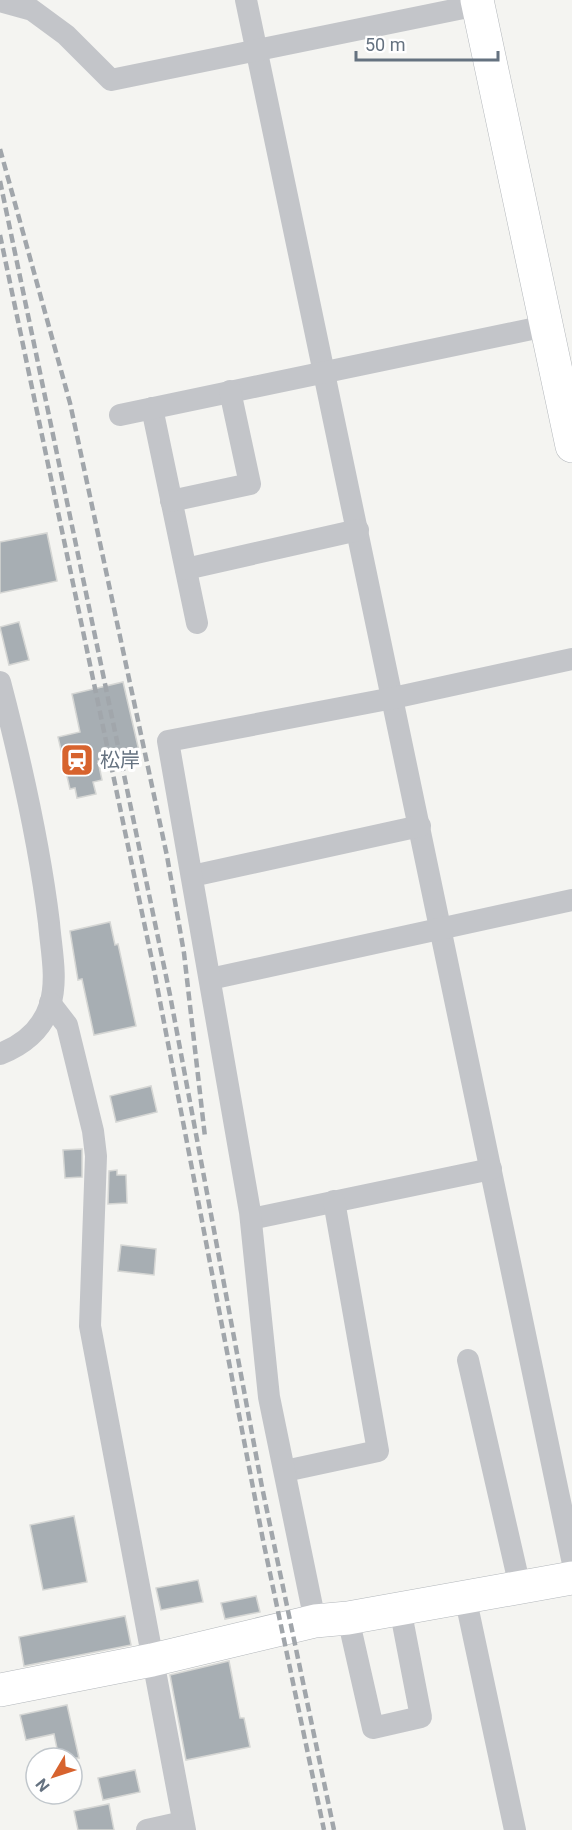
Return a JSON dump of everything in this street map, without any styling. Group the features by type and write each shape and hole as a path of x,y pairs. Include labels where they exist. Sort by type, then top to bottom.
{"street":[{"path":"246,0 572,1559"},
{"path":"16,3 32,10 66,35 111,80 478,3 572,446"},
{"path":"120,415 546,326"},
{"path":"171,501 249,483 230,391"},
{"path":"152,408 197,623"},
{"path":"186,568 358,530"},
{"path":"315,1621 269,1397 251,1219 168,741 393,698 572,659"},
{"path":"0,682 28,785 54,967 50,1003 33,1033 20,1046 0,1054"},
{"path":"192,876 420,826"},
{"path":"210,979 572,900"},
{"path":"50,1003 67,1025 93,1131 96,1156 90,1326 184,1826 147,1830"},
{"path":"251,1219 491,1169"},
{"path":"285,1471 378,1451 334,1202"},
{"path":"468,1360 520,1587"},
{"path":"0,1690 152,1660 315,1621 348,1618 572,1578"},
{"path":"465,1596 515,1830"},
{"path":"348,1618 372,1728 421,1717 400,1608"}],"building":[{"path":"47,533 57,581 0,593 0,542"},
{"path":"19,622 29,660 9,665 0,627"},
{"path":"123,682 139,751 98,761 102,780 93,782 96,794 77,798 75,788 70,789 58,737 80,732 72,694"},
{"path":"110,922 115,945 118,944 136,1026 94,1035 82,979 78,980 70,931"},
{"path":"151,1086 157,1112 116,1122 110,1096"},
{"path":"82,1149 82,1177 65,1178 63,1150"},
{"path":"117,1170 117,1175 126,1175 127,1203 108,1204 109,1171"},
{"path":"121,1245 156,1249 154,1275 118,1271"},
{"path":"74,1516 87,1582 43,1590 30,1525"},
{"path":"198,1580 203,1602 161,1610 156,1588"},
{"path":"256,1596 260,1612 225,1619 221,1603"},
{"path":"125,1616 131,1645 24,1666 19,1637"},
{"path":"229,1661 240,1718 244,1718 250,1747 186,1760 170,1675"},
{"path":"67,1705 76,1746 56,1746 54,1734 26,1740 20,1715"},
{"path":"135,1770 140,1792 103,1800 98,1778"},
{"path":"109,1804 114,1830 78,1830 74,1811"}],"railway":[{"path":"0,149 70,403 167,856 184,953 205,1137"},
{"path":"0,181 170,995 262,1487 334,1830"},
{"path":"0,235 154,970 263,1540 324,1830"}],"place":[{"name":"松岸","path":"77,760"}]}
